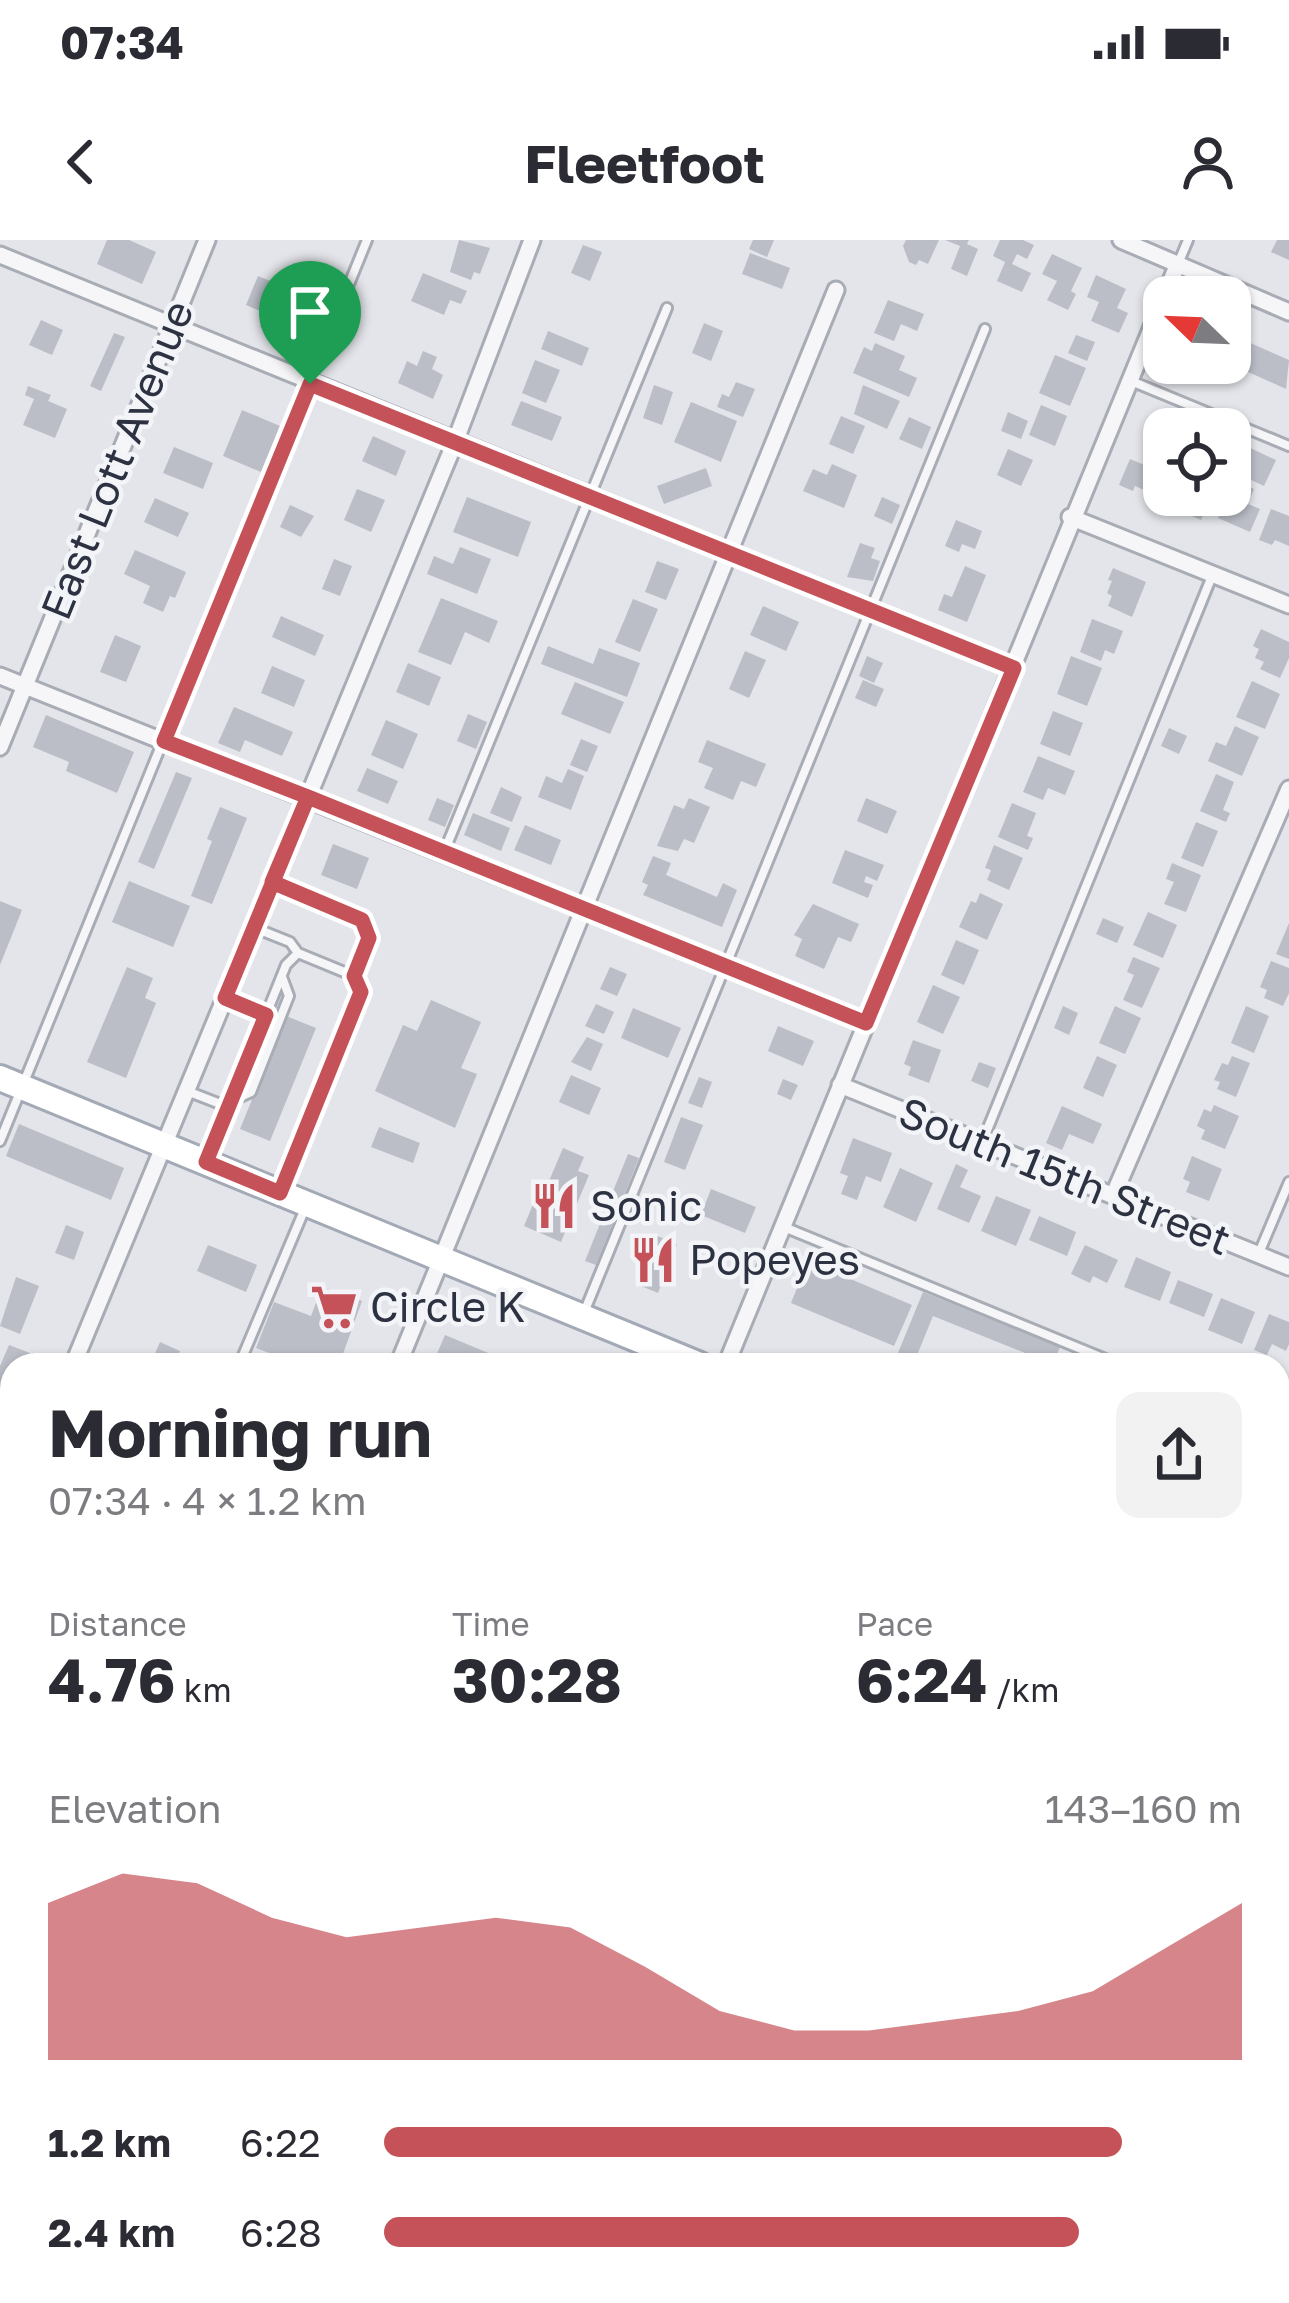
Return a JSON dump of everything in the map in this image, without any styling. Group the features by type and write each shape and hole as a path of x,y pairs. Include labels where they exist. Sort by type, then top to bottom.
{"main road":[{"path":"11,1083 671,1353"}],"street":[{"name":"East Lott Avenue","path":"0,747 207,240"},
{"path":"79,1353 455,442 532,240"},
{"path":"1120,240 1289,312"},
{"path":"0,255 1014,668"},
{"path":"731,1353 1177,266"},
{"path":"403,1353 836,290"},
{"path":"1070,518 1289,605"},
{"path":"0,676 866,1023"},
{"path":"1114,1195 1289,789"},
{"name":"South 15th Street","path":"840,1085 1289,1267"}],"lane":[{"path":"0,1142 11,1083 164,741 367,240"},
{"path":"1177,266 1187,240"},
{"path":"443,854 667,308"},
{"path":"582,1316 985,328"},
{"path":"1130,380 1289,446"},
{"path":"982,1142 1212,574"},
{"path":"272,882 362,920 369,938 354,976"},
{"path":"254,927 290,942 298,953 354,976 361,992 280,1193"},
{"path":"206,1162 281,976 298,953"},
{"path":"230,1104 250,1091 274,1034 289,996 281,976"},
{"path":"225,998 266,1015"},
{"path":"187,1090 230,1104"},
{"path":"1259,1254 1289,1181"},
{"path":"244,1353 308,1203"},
{"path":"782,1226 1091,1353"}],"building":[{"path":"107,240 129,240 156,252 142,284 97,264"},
{"path":"459,240 490,248 480,274 474,272 471,280 450,272"},
{"path":"753,240 774,240 767,257 749,249"},
{"path":"906,240 939,240 928,264 919,260 916,265 909,262 903,246"},
{"path":"945,240 969,240 967,244 978,249 967,276 951,269 960,246"},
{"path":"1000,240 1034,245 1027,259 1017,254 1012,264 1031,273 1022,292 997,281 1005,262 993,256"},
{"path":"1277,240 1289,240 1289,260 1271,252"},
{"path":"583,245 602,252 590,281 571,273"},
{"path":"750,253 790,268 782,289 742,274"},
{"path":"1052,254 1082,268 1068,310 1047,300 1057,281 1042,274"},
{"path":"423,273 467,291 461,304 450,300 444,315 411,301"},
{"path":"1096,275 1126,289 1117,308 1128,313 1119,333 1091,321 1099,302 1087,297"},
{"path":"258,276 288,288 280,307 297,314 288,338 260,327 265,313 246,305"},
{"path":"888,300 924,314 917,331 901,324 894,341 874,333"},
{"path":"41,320 63,330 52,355 29,345"},
{"path":"704,323 723,331 711,361 692,353"},
{"path":"548,331 589,348 582,366 541,349"},
{"path":"114,333 125,337 101,391 90,386"},
{"path":"1076,335 1095,342 1087,361 1068,353"},
{"path":"875,343 905,356 899,370 917,378 909,397 853,373 864,347 872,351"},
{"path":"1251,343 1289,360 1286,389 1251,373"},
{"path":"423,351 437,357 432,369 443,375 433,399 398,383 407,361 417,366"},
{"path":"1055,355 1086,368 1070,406 1039,393"},
{"path":"535,360 560,370 546,403 522,393"},
{"path":"736,382 755,389 743,417 717,407 722,394 729,397"},
{"path":"654,385 673,392 662,425 643,418"},
{"path":"863,385 900,401 887,429 854,414"},
{"path":"28,386 51,395 48,401 67,409 55,438 23,425 34,399 25,395"},
{"path":"521,401 562,417 552,441 511,425"},
{"path":"691,402 737,421 721,462 674,442"},
{"path":"1041,405 1067,416 1055,446 1029,435"},
{"path":"242,410 280,426 261,472 223,456"},
{"path":"1008,412 1028,421 1021,439 1001,431"},
{"path":"841,416 865,426 853,454 829,444"},
{"path":"909,417 931,427 922,449 899,439"},
{"path":"373,436 406,451 396,476 362,461"},
{"path":"174,447 213,463 203,489 163,473"},
{"path":"1251,448 1276,460 1264,486 1251,480"},
{"path":"1008,449 1033,460 1021,486 997,475"},
{"path":"1130,459 1143,464 1143,490 1119,485"},
{"path":"832,464 857,475 844,508 803,491 813,469 827,475"},
{"path":"706,468 712,486 664,504 657,486"},
{"path":"357,489 385,500 371,532 344,520"},
{"path":"467,497 531,522 518,557 453,532"},
{"path":"882,497 900,505 892,524 874,516"},
{"path":"155,498 189,513 178,537 144,522"},
{"path":"290,505 314,516 301,537 280,527"},
{"path":"1251,505 1260,509 1250,532 1218,518 1251,516"},
{"path":"1271,509 1289,516 1289,546 1259,540"},
{"path":"956,520 982,531 975,549 962,544 959,552 945,546"},
{"path":"860,543 875,548 871,558 880,561 873,581 847,577"},
{"path":"460,547 491,559 477,594 427,574 434,556 453,564"},
{"path":"135,550 186,572 163,612 143,603 150,586 124,574"},
{"path":"334,559 352,566 340,596 322,589"},
{"path":"657,561 679,569 666,600 645,592"},
{"path":"965,566 986,575 967,622 938,610 944,594 952,597"},
{"path":"1113,568 1146,582 1132,617 1108,606"},
{"path":"441,598 498,621 489,643 465,632 451,665 418,652"},
{"path":"633,599 658,609 640,652 615,642"},
{"path":"763,606 799,622 786,651 750,635"},
{"path":"281,616 324,635 315,656 272,637"},
{"path":"1092,619 1123,631 1114,654 1105,650 1101,661 1080,652"},
{"path":"1261,629 1289,642 1289,658 1280,678 1260,669 1264,662 1255,658 1259,649 1253,646"},
{"path":"115,635 141,646 126,682 100,672"},
{"path":"548,646 593,664 599,648 640,663 627,697 541,664"},
{"path":"745,651 766,660 749,698 729,689"},
{"path":"867,656 883,663 874,683 859,676"},
{"path":"1071,656 1102,668 1087,706 1057,694"},
{"path":"408,663 441,677 429,706 396,692"},
{"path":"272,666 305,680 294,707 261,693"},
{"path":"863,680 884,689 876,707 855,698"},
{"path":"1252,681 1280,694 1265,729 1236,717"},
{"path":"575,682 624,702 610,734 561,714"},
{"path":"234,707 293,732 282,756 245,740 240,752 218,743"},
{"path":"1053,711 1083,723 1070,756 1040,744"},
{"path":"468,714 487,722 476,749 457,741"},
{"path":"46,715 134,752 117,793 66,771 69,762 33,747"},
{"path":"386,720 418,734 403,769 371,755"},
{"path":"1235,726 1259,737 1242,776 1208,761 1216,742 1226,746"},
{"path":"1169,728 1187,736 1179,754 1161,746"},
{"path":"581,739 598,746 587,772 570,765"},
{"path":"707,740 766,764 756,787 741,781 733,800 704,788 713,768 698,762"},
{"path":"1038,756 1075,771 1065,795 1048,788 1043,800 1023,792"},
{"path":"367,768 398,781 388,804 357,791"},
{"path":"568,769 584,776 571,810 538,797 546,776 562,783"},
{"path":"176,772 192,778 154,869 138,862"},
{"path":"1216,774 1234,782 1223,810 1230,813 1226,822 1200,811"},
{"path":"501,787 522,797 512,822 490,813"},
{"path":"437,798 454,805 445,827 428,820"},
{"path":"689,798 710,807 694,843 684,839 678,851 657,846 674,805 684,809"},
{"path":"866,798 897,811 887,834 857,821"},
{"path":"1012,803 1036,813 1027,836 1033,838 1028,850 998,837"},
{"path":"220,807 247,818 212,904 191,896"},
{"path":"473,813 510,828 501,851 464,835"},
{"path":"1196,822 1218,831 1203,867 1181,858"},
{"path":"525,825 561,840 551,865 514,850"},
{"path":"333,844 369,858 357,889 321,875"},
{"path":"994,845 1023,858 1009,890 987,880 991,870 985,868"},
{"path":"845,850 884,865 877,881 866,876 864,882 873,885 868,898 832,883"},
{"path":"653,856 671,863 666,875 717,897 723,883 737,890 722,927 643,895 648,885 642,882"},
{"path":"1172,863 1201,875 1186,912 1164,904 1174,882 1166,879"},
{"path":"129,881 190,906 173,947 112,922"},
{"path":"980,893 1003,904 987,940 959,927"},
{"path":"0,901 22,910 0,965"},
{"path":"813,904 859,924 851,942 838,937 824,969 795,956 802,939 794,935"},
{"path":"1148,912 1177,925 1163,958 1133,945"},
{"path":"1103,918 1124,927 1117,943 1096,934"},
{"path":"1289,923 1289,959 1276,954"},
{"path":"956,940 979,950 964,985 941,975"},
{"path":"1133,957 1160,968 1142,1008 1123,1000 1134,975 1127,972"},
{"path":"1271,961 1289,968 1289,993 1283,1006 1264,998 1267,990 1260,987"},
{"path":"127,967 153,978 145,998 156,1003 126,1078 87,1062"},
{"path":"610,967 627,974 617,996 600,989"},
{"path":"933,985 960,997 943,1034 917,1022"},
{"path":"431,1000 481,1022 461,1068 477,1074 455,1128 375,1091 403,1025 417,1031"},
{"path":"596,1004 614,1012 604,1034 585,1026"},
{"path":"1063,1006 1078,1013 1069,1035 1054,1028"},
{"path":"1115,1006 1141,1018 1125,1054 1099,1043"},
{"path":"1246,1006 1269,1016 1254,1053 1231,1043"},
{"path":"633,1008 681,1028 668,1058 621,1038"},
{"path":"286,1016 316,1028 270,1141 240,1129"},
{"path":"778,1026 814,1041 803,1066 768,1051"},
{"path":"587,1037 603,1044 591,1071 571,1062"},
{"path":"913,1040 941,1050 929,1083 908,1075 911,1067 904,1064"},
{"path":"1097,1056 1117,1065 1103,1097 1083,1088"},
{"path":"1232,1056 1250,1063 1236,1097 1217,1089 1220,1082 1214,1080 1222,1063 1228,1065"},
{"path":"979,1062 996,1068 988,1088 971,1081"},
{"path":"571,1075 601,1088 589,1115 559,1102"},
{"path":"699,1077 712,1082 702,1108 688,1103"},
{"path":"783,1079 798,1085 791,1100 777,1094"},
{"path":"1214,1105 1239,1116 1225,1149 1201,1139 1205,1130 1197,1126 1204,1109 1211,1112"},
{"path":"1062,1106 1102,1124 1093,1144 1069,1134 1062,1150 1046,1143"},
{"path":"681,1117 703,1125 685,1170 664,1162"},
{"path":"19,1124 124,1168 111,1200 6,1156"},
{"path":"379,1127 420,1143 413,1163 371,1147"},
{"path":"853,1138 892,1153 881,1182 866,1176 857,1200 841,1194 848,1176 840,1173"},
{"path":"563,1148 584,1157 578,1171 589,1175 561,1242 524,1226"},
{"path":"628,1154 639,1158 596,1265 585,1261"},
{"path":"1192,1156 1222,1169 1209,1201 1186,1192 1190,1182 1183,1179"},
{"path":"956,1164 968,1170 960,1187 981,1196 969,1223 937,1209"},
{"path":"900,1168 933,1183 916,1222 883,1207"},
{"path":"711,1189 756,1207 745,1233 701,1215"},
{"path":"996,1196 1031,1210 1016,1246 981,1231"},
{"path":"1039,1216 1076,1232 1067,1256 1029,1240"},
{"path":"66,1225 84,1232 74,1260 55,1253"},
{"path":"655,1235 677,1244 658,1293 636,1284"},
{"path":"208,1245 257,1265 246,1292 197,1271"},
{"path":"1085,1245 1118,1260 1107,1283 1093,1276 1090,1283 1071,1274"},
{"path":"1136,1257 1171,1272 1160,1301 1124,1287"},
{"path":"808,1261 912,1305 894,1346 791,1303"},
{"path":"16,1277 39,1286 20,1334 0,1326"},
{"path":"1178,1280 1213,1294 1204,1317 1169,1303"},
{"path":"322,1287 362,1301 343,1353 269,1353 256,1348 274,1302 311,1316"},
{"path":"923,1292 1060,1347 1058,1353 1025,1353 933,1316 918,1353 898,1353"},
{"path":"1221,1298 1255,1312 1242,1344 1208,1330"},
{"path":"1269,1314 1289,1322 1286,1351 1272,1344 1268,1353 1254,1350"},
{"path":"445,1335 488,1353 437,1353"},
{"path":"160,1342 180,1351 179,1353 155,1353"},
{"path":"9,1345 30,1353 6,1353"}],"place":[{"name":"Sonic","path":"554,1206"},
{"name":"Popeyes","path":"653,1260"},
{"name":"Circle K","path":"334,1307"}],"route":[{"path":"310,384 164,741 308,797 272,882 362,920 369,938 354,976 361,992 280,1193 206,1162 266,1015 225,998 272,882 308,797 866,1023 1014,668 310,384"}]}
